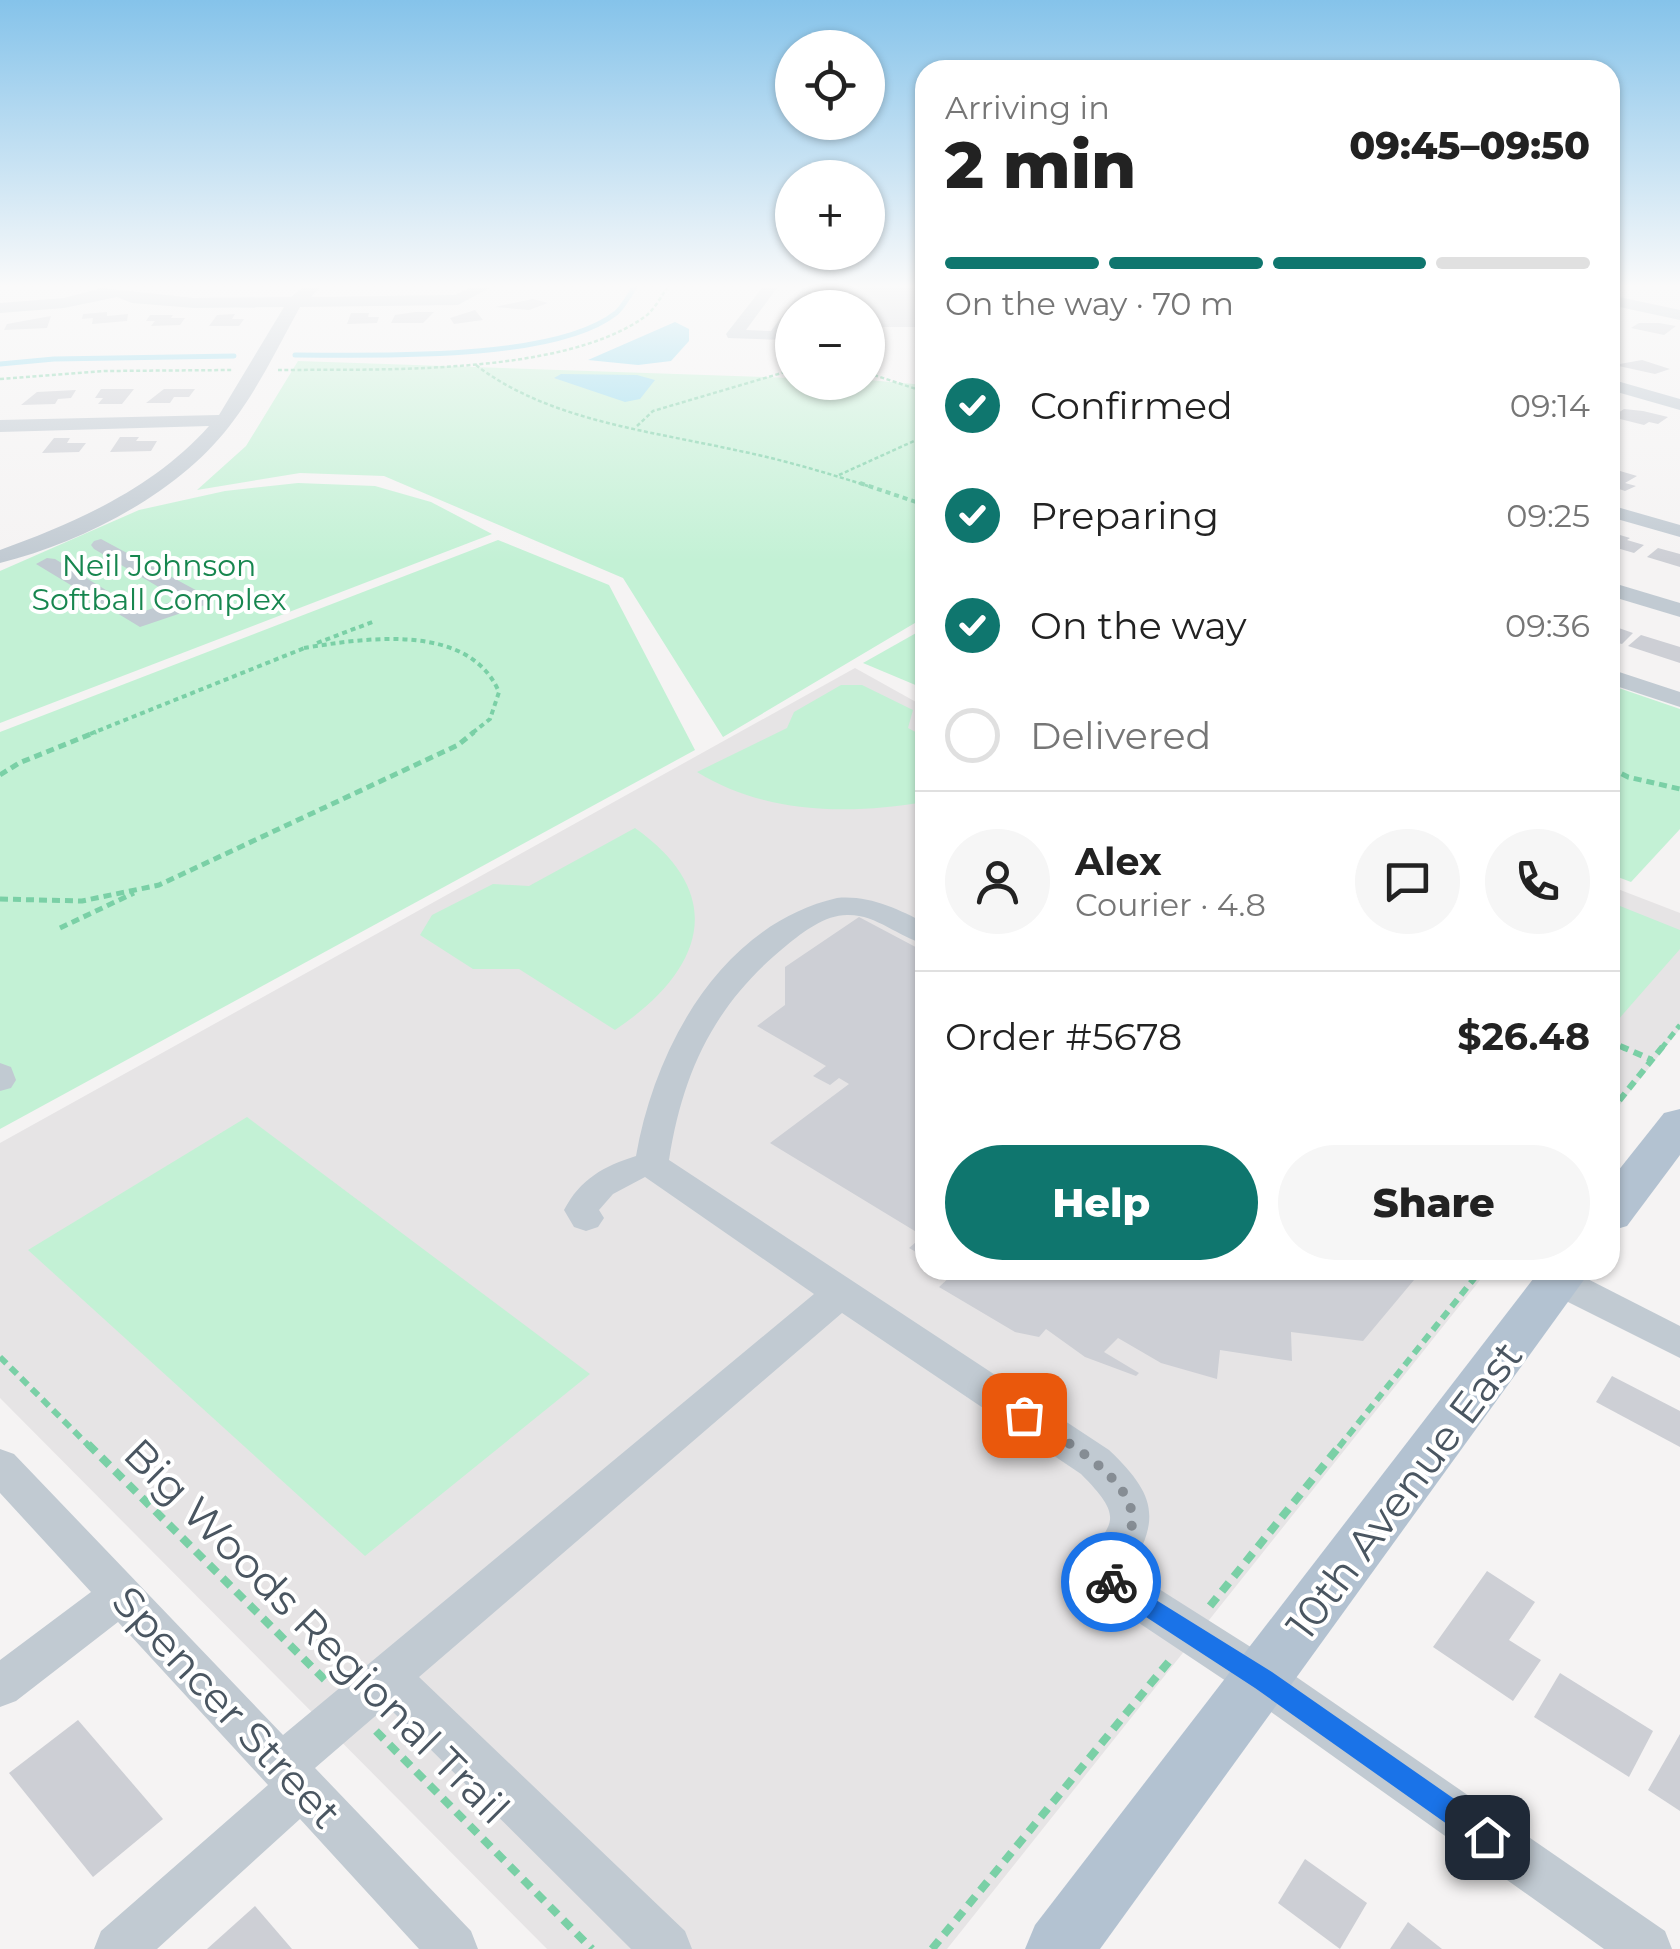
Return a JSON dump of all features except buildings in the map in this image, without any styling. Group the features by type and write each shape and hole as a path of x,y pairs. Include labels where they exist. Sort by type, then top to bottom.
{"main road":[{"path":"1620,1201 1679,1127"},
{"name":"10th Avenue East","path":"1059,1949 1560,1280"}],"street":[{"path":"8,554 96,516 157,482 184,462 225,420 249,379"},
{"path":"1620,387 1680,405"},
{"path":"0,426 225,420"},
{"path":"1620,514 1680,531"},
{"path":"47,564 117,536 112,525 96,516"},
{"path":"8,554 47,564 140,620 196,600 101,544"},
{"path":"1620,592 1680,610"},
{"path":"1620,679 1680,700"},
{"path":"652,1162 669,1084 683,1046 724,981 752,956 808,917 844,906 880,912 915,931"},
{"path":"586,1218 581,1210 584,1200 626,1170 652,1162"},
{"path":"652,1162 664,1176 1095,1462 1116,1482 1133,1513 1124,1546 1100,1574 1263,1680 1648,1949"},
{"path":"1570,1280 1680,1343"},
{"path":"119,1949 291,1776 352,1707 840,1292"},
{"name":"Spencer Street","path":"0,1466 452,1949"},
{"path":"0,1686 121,1595"},
{"path":"387,1676 667,1949"}],"path":[{"path":"491,379 603,420 836,476 915,502"},
{"path":"636,427 654,411 762,379"},
{"path":"886,379 915,389"},
{"path":"836,476 915,440"},
{"path":"0,775 19,762 375,620"},
{"path":"60,928 458,745 490,720 499,692 488,669 450,648 390,638 346,640 304,648"},
{"path":"1620,774 1680,789"},
{"path":"0,899 82,901 144,888"},
{"path":"1620,1100 1680,1025"},
{"path":"1620,1046 1652,1060"},
{"name":"Big Woods Regional Trail","path":"0,1357 592,1949"}],"shaded area":[{"path":"855,668 915,701 915,1280 1480,1280 947,1949 547,1949 0,1398 0,1143"},
{"path":"1620,890 1680,913 1680,1029 1620,1104"}],"green space":[{"path":"287,379 775,379 775,400 885,400 885,381 915,384 915,623 723,737 623,578 384,476 300,473 197,490 246,446"},
{"name":"Neil Johnson Softball Complex","path":"298,483 375,486 431,502 492,534 0,723 0,571 139,510 225,491"},
{"path":"498,540 609,585 695,750 0,1129 0,732"},
{"path":"915,634 915,685 863,663"},
{"path":"841,685 862,685 913,710 908,728 915,732 915,803 866,809 808,808 750,796 697,772 787,728 794,712"},
{"path":"1620,688 1680,709 1680,829 1631,882 1620,878"},
{"path":"635,828 665,854 685,880 694,907 694,933 685,959 668,984 615,1030 519,969 473,969 420,935 432,915 493,884 529,886"},
{"path":"1620,906 1680,930 1680,949 1620,1018"},
{"path":"247,1117 590,1374 365,1556 28,1250"}],"water":[{"path":"557,379 655,380 640,399 625,402"}],"way so far":[{"path":"1024,1415 1095,1462 1127,1497 1133,1513 1132,1528 1124,1546 1100,1574 1111,1582"}],"route":[{"path":"1111,1582 1263,1680 1487,1837"}]}
